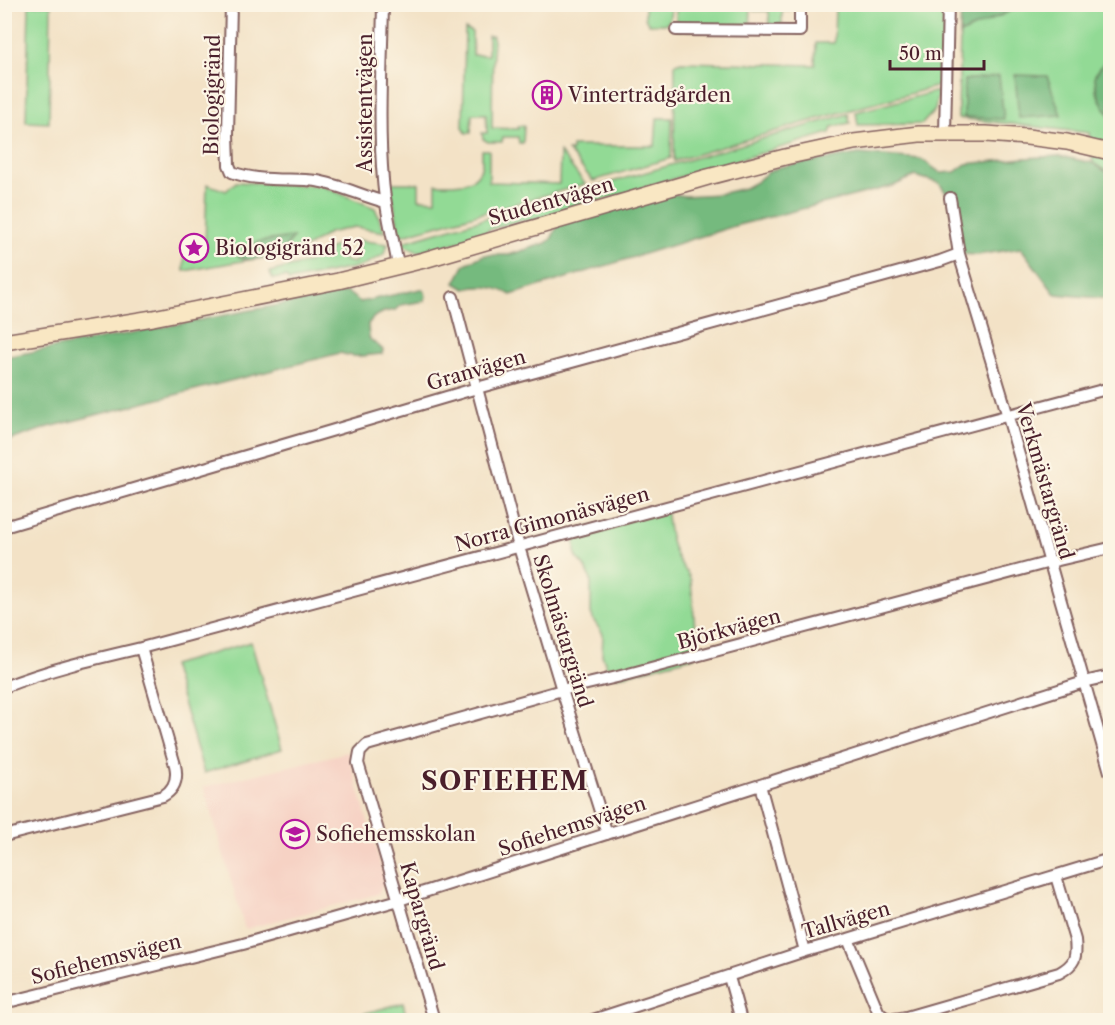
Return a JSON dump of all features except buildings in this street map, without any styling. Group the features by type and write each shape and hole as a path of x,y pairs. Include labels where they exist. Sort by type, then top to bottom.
{"street":[{"name":"Biologigränd","path":"231,4 228,134 229,165 232,172 258,177 317,182"},
{"name":"Assistentvägen","path":"383,4 382,179 398,266"},
{"path":"676,30 800,31 800,4"},
{"path":"945,133 948,4"},
{"name":"Studentvägen","path":"4,342 187,311 338,281 708,177 854,142 945,133 1027,137 1067,142 1110,152"},
{"name":"Assistentvägen","path":"317,182 385,202"},
{"name":"Verkmästargränd","path":"950,198 959,254 1110,772"},
{"name":"Granvägen","path":"4,527 477,388 959,254"},
{"name":"Skolmästargränd","path":"453,297 519,547 607,834"},
{"name":"Norra Gimonäsvägen","path":"4,687 37,674 1110,388"},
{"name":"Björkvägen","path":"360,752 367,745 562,690 1110,548"},
{"path":"4,836 163,796 173,787 177,774 176,765 141,648"},
{"name":"Sofiehemsvägen","path":"4,1003 243,944 399,900 1084,682 1110,676"},
{"name":"Kapargränd","path":"360,752 358,763 434,1020"},
{"path":"760,785 805,951"},
{"name":"Tallvägen","path":"593,1020 805,951 1110,859"},
{"path":"848,939 878,1011 883,1017 891,1019 906,1017 1059,973 1072,963 1076,950 1056,876"},
{"path":"729,977 741,1020"}],"shaded area":[{"name":"Sofiehemsskolan","path":"348,752 385,881 378,894 245,929 204,787"}],"green space":[{"path":"1019,4 1019,7 960,34 961,5"},
{"path":"29,5 51,5 49,123 26,122"},
{"path":"389,5 474,5 471,9 395,10"},
{"path":"645,5 671,5 669,21 665,24 649,24 645,18"},
{"path":"676,5 751,5 750,31 676,30"},
{"path":"754,5 789,5 789,11 782,11 782,25 769,25 769,11 754,11"},
{"path":"835,5 948,5 946,84 674,161 675,64 681,62 815,65 816,43 834,43"},
{"path":"1110,5 1110,56 1095,75 1096,90 1110,116 1110,174 1093,163 1089,133 958,118 960,34 1019,7"},
{"path":"465,29 472,32 473,55 488,55 488,36 493,36 492,128 518,129 518,126 524,126 523,143 519,143 518,137 503,137 502,142 488,142 483,139 482,133 487,133 486,114 472,114 471,133 466,133 463,127"},
{"path":"1110,54 1110,116 1099,97 1095,75"},
{"path":"1015,75 1047,76 1061,115 1019,118"},
{"path":"999,76 1004,119 964,117 964,80"},
{"path":"938,91 935,110 922,124 858,125 856,112"},
{"path":"848,114 850,123 832,127 830,133 527,222 522,220 488,230 484,236 418,252 405,246 403,242"},
{"path":"657,118 672,118 671,158 593,181 568,151 572,151 572,146 655,146"},
{"path":"482,150 489,150 489,182 559,184 560,152 585,184 400,236 390,183 419,183 419,199 436,200 436,184 464,183 476,177 482,165"},
{"path":"859,154 921,159 941,173 955,172 966,164 1025,158 1059,156 1093,163 1110,174 1110,299 1055,294 1021,248 978,255 959,254 950,198 939,183 915,176 893,186 738,225 511,295 488,287 465,289 455,283 465,264 484,255 509,255 546,243 551,239 561,220 657,192 685,196 719,194 745,188 779,167"},
{"path":"236,182 322,186 375,208 385,232 354,227 329,233 302,250 280,256 293,238 239,257 248,260 184,271 185,247 205,247 207,184 226,191"},
{"path":"293,237 280,256 248,260 239,257 257,242"},
{"path":"357,240 388,244 383,255 362,266 289,281 286,277 273,279 270,272 309,262 336,245 345,261 354,263 358,257"},
{"path":"421,289 425,292 424,301 401,305 395,310 374,317 368,324 370,339 383,350 382,354 356,356 340,353 49,427 5,442 5,357 347,292 360,302"},
{"path":"666,507 674,549 691,581 695,629 694,657 617,677 609,672 602,655 603,634 591,613 591,580 575,552 575,531"},
{"path":"251,642 282,749 204,773 172,665"},
{"path":"403,1003 407,1020 364,1020 362,1014"}],"place":[{"name":"Vinterträdgården","path":"547,95"},
{"name":"Biologigränd 52","path":"194,248"},
{"name":"Sofiehemsskolan","path":"295,834"}],"district":[{"name":"SOFIEHEM","path":"505,781"}]}
